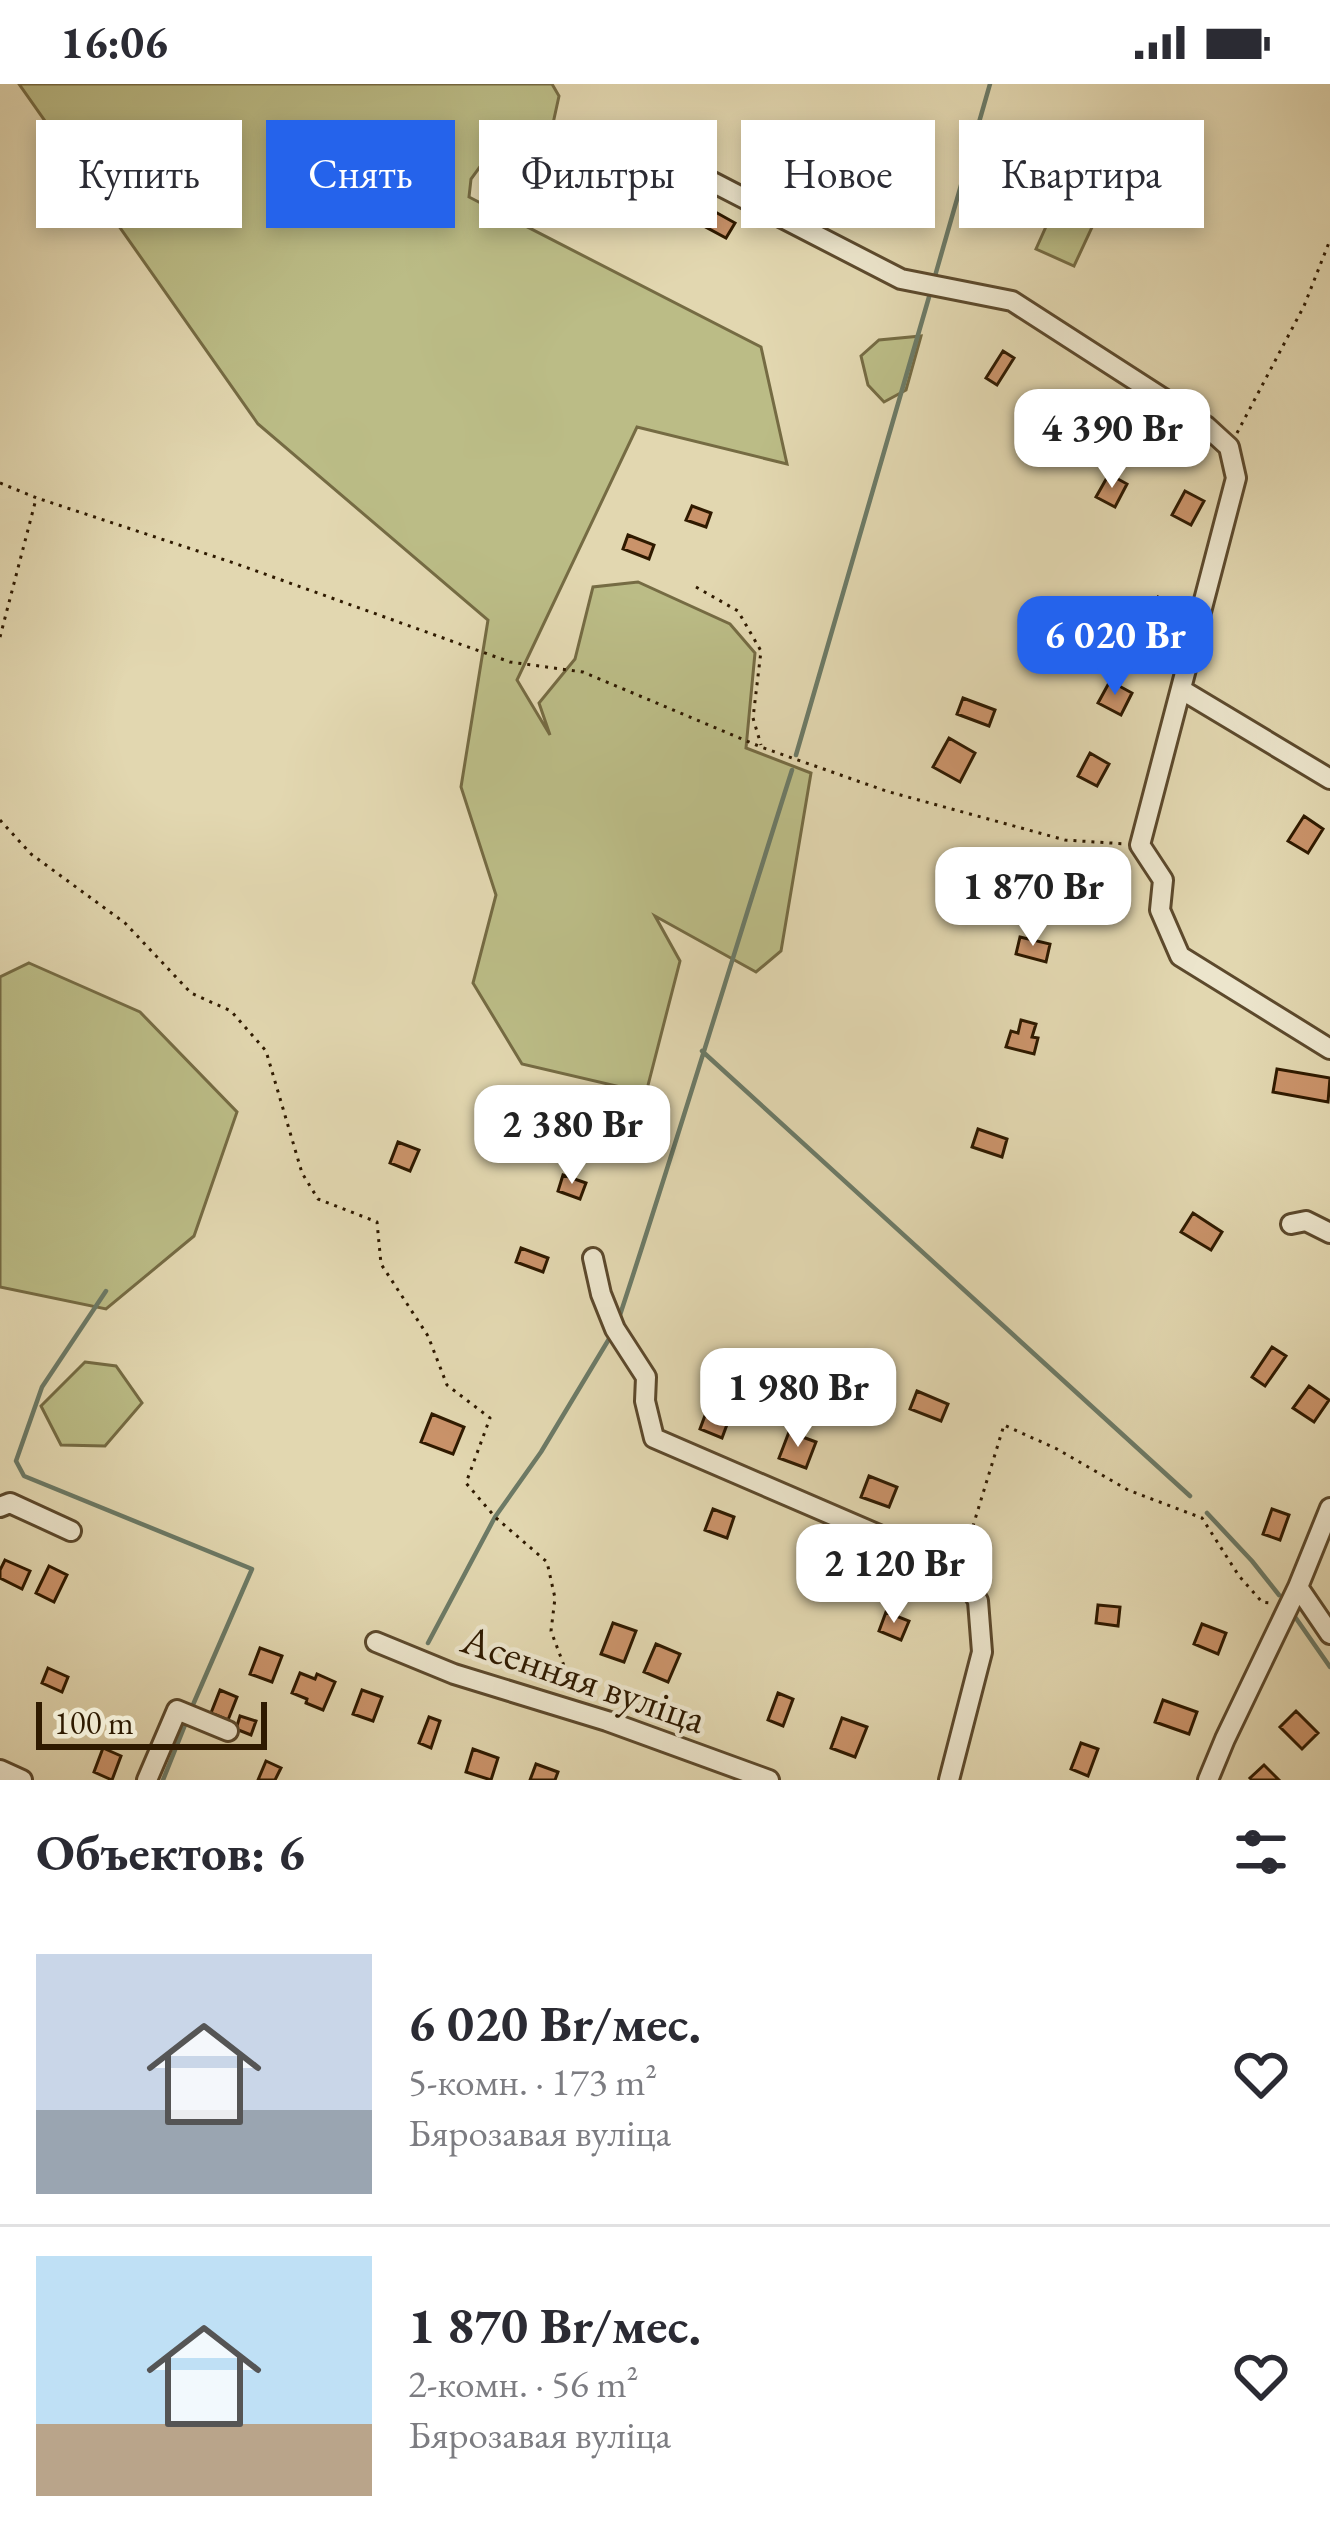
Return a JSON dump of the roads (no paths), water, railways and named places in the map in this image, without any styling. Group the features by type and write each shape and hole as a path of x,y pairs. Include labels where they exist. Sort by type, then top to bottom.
{"street":[{"path":"717,184 901,279 1012,301 1205,426 1229,447 1236,478 1140,845 1163,880 1160,910 1180,956 1330,1048"},
{"path":"1182,691 1330,779"},
{"path":"1291,1223 1306,1221 1330,1233"},
{"path":"592,1258 615,1329 646,1377 645,1400 654,1438 960,1570 978,1601 982,1652 949,1780"},
{"path":"0,1507 10,1503 71,1532"},
{"path":"1208,1780 1330,1508"},
{"path":"1294,1596 1330,1634"},
{"name":"Асенняя вуліца","path":"376,1642 454,1674 607,1721 769,1780"},
{"path":"147,1780 177,1710 228,1731"},
{"path":"0,1770 22,1780"}],"waterway":[{"path":"935,276 990,84"},
{"path":"796,755 929,297"},
{"path":"619,1318 792,770"},
{"path":"702,1051 1190,1496"},
{"path":"106,1291 42,1387 16,1461 24,1476 252,1569 192,1707"},
{"path":"428,1643 495,1517 541,1452 612,1334"},
{"path":"1207,1513 1279,1595"},
{"path":"1293,1614 1330,1667"},
{"path":"163,1780 185,1725"}]}
